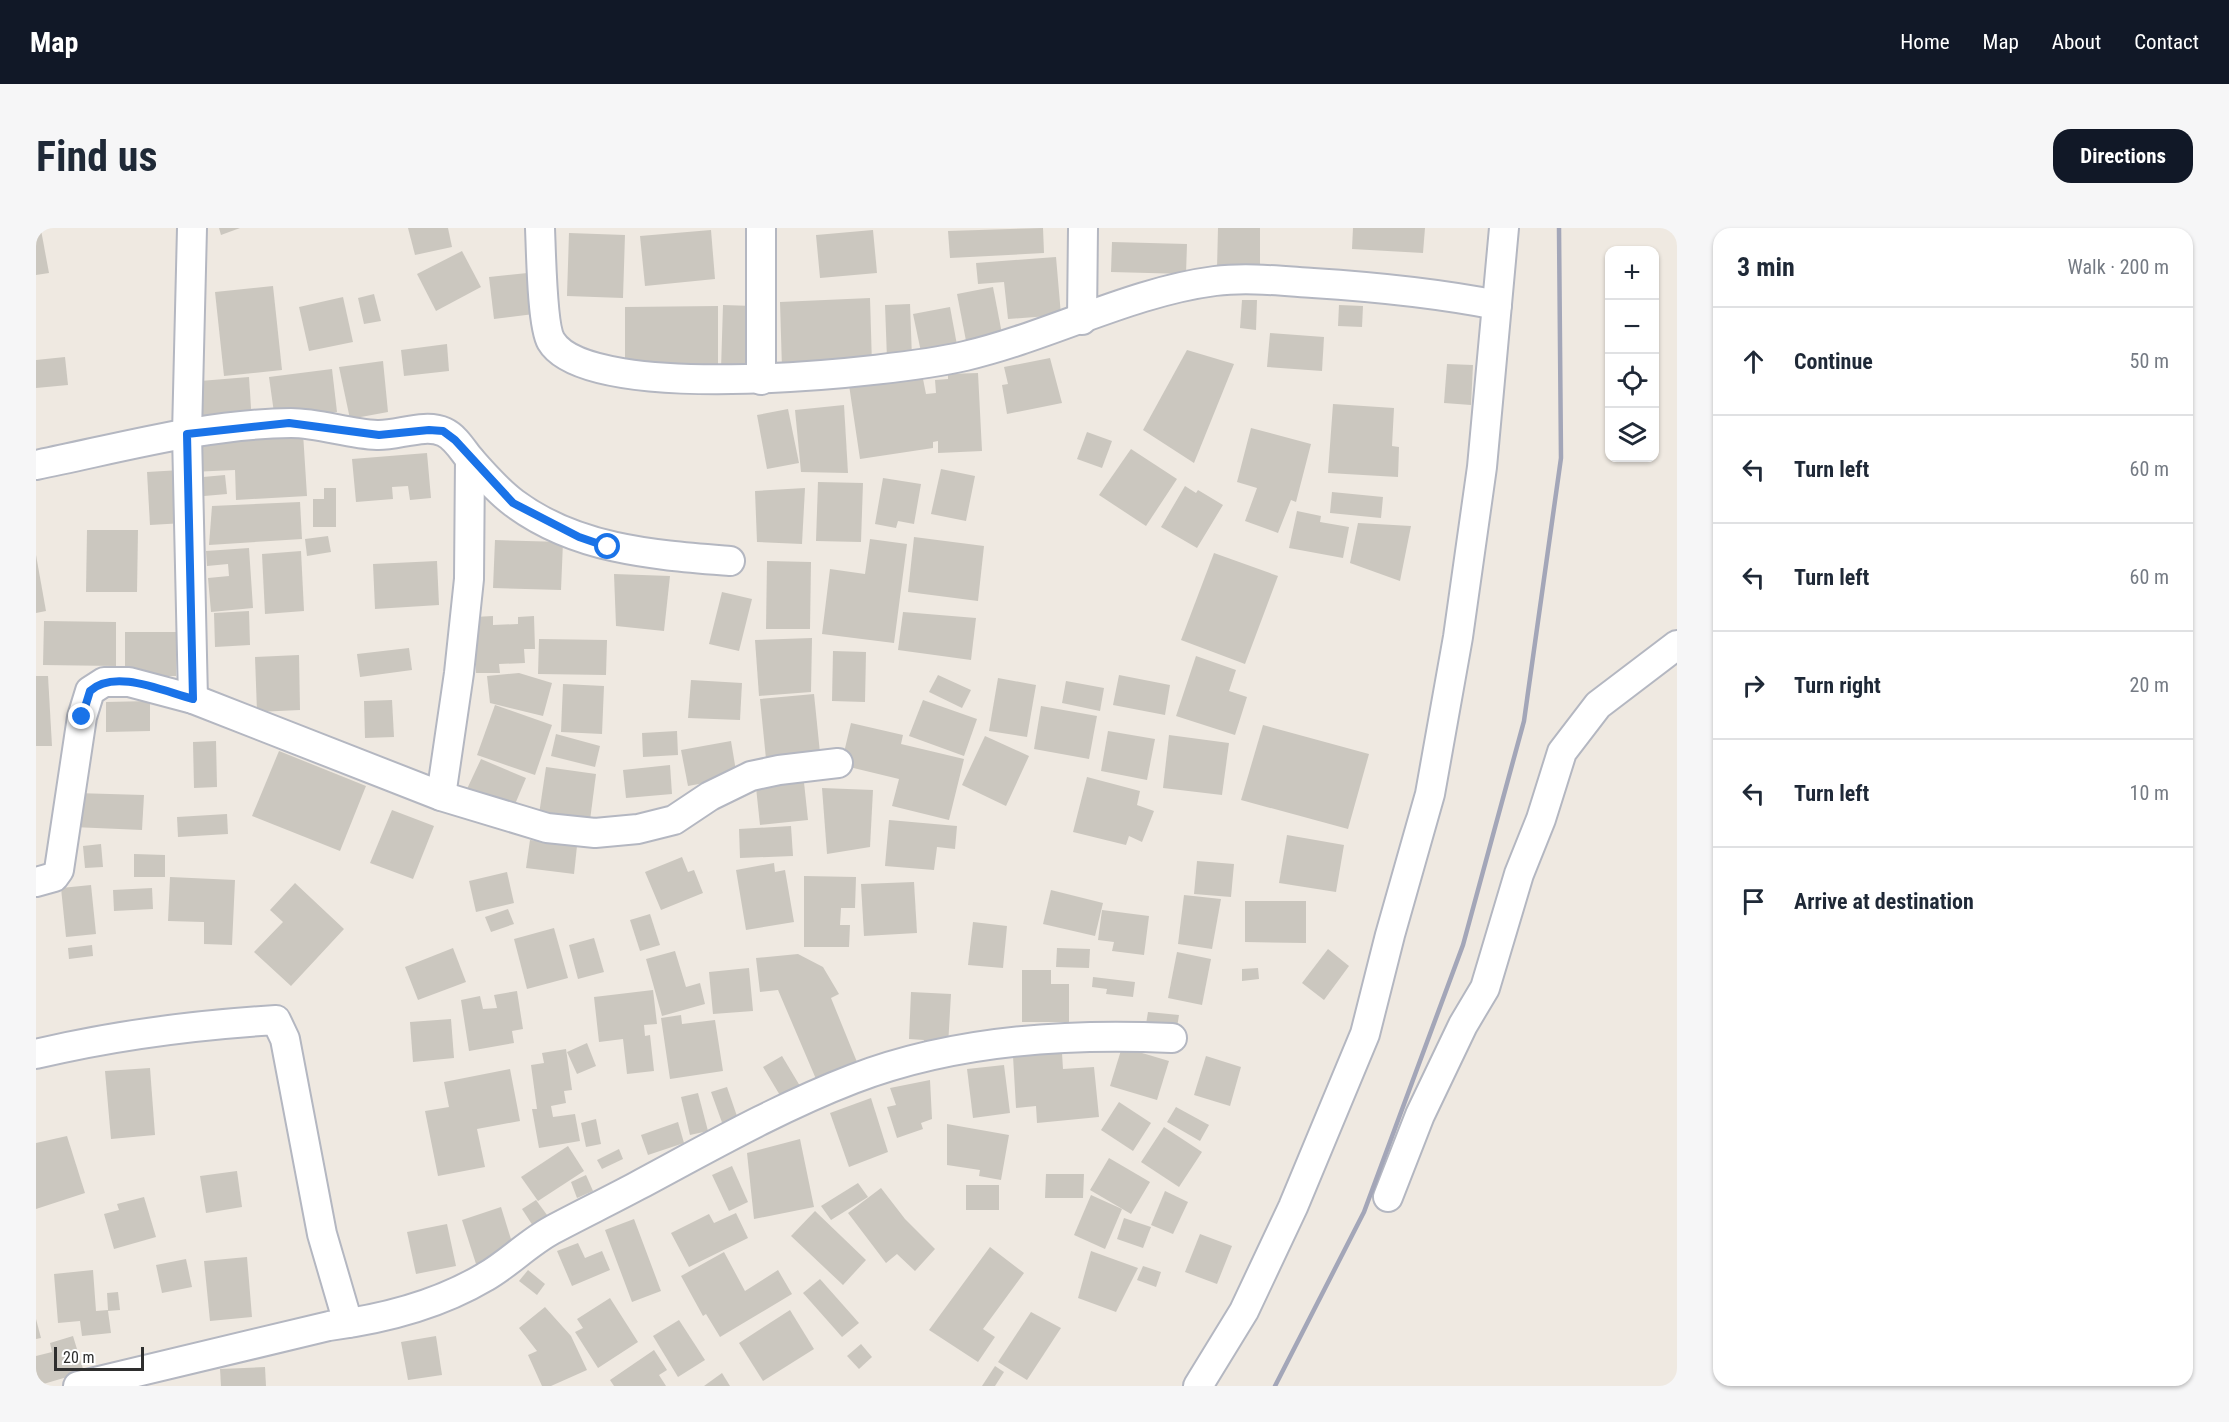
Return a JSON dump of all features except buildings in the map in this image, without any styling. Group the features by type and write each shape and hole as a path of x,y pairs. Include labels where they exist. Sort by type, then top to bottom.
{"street":[{"path":"192,228 187,434 193,699"},
{"path":"540,228 543,282 550,340 561,354 581,364 627,373 668,377 761,380 843,374 952,358 1015,343 1178,287 1219,281 1381,287 1497,305"},
{"path":"761,228 761,380"},
{"path":"1082,320 1083,228"},
{"path":"1198,1386 1244,1311 1293,1207 1365,1034 1432,783 1458,637 1479,490 1504,228"},
{"path":"36,465 187,434 289,423 379,435 429,430 443,431 455,440 470,459 513,503 579,537 608,547 652,554 730,561"},
{"path":"441,796 459,673 469,579 470,459"},
{"path":"1388,1197 1420,1115 1463,1025 1485,988 1519,874 1541,819 1562,752 1598,705 1677,645"},
{"path":"36,882 54,877 59,870 79,737 90,691 104,682 129,682 193,699 441,796 547,828 596,833 638,829 674,820 710,796 750,777 778,770 838,763"},
{"path":"36,1054 78,1044 202,1025 276,1020 285,1039 322,1234 348,1323"},
{"path":"78,1386 410,1309 452,1295 488,1276 549,1231 768,1116 855,1078 940,1054 1025,1040 1107,1035 1172,1038"}],"railway":[{"path":"1275,1386 1364,1212 1463,945 1524,721 1561,458 1559,228"}],"route":[{"path":"82,717 90,691 104,682 129,682 193,699 187,434 289,423 379,435 429,430 443,431 455,440 470,459 513,503 579,537 608,547"}]}
